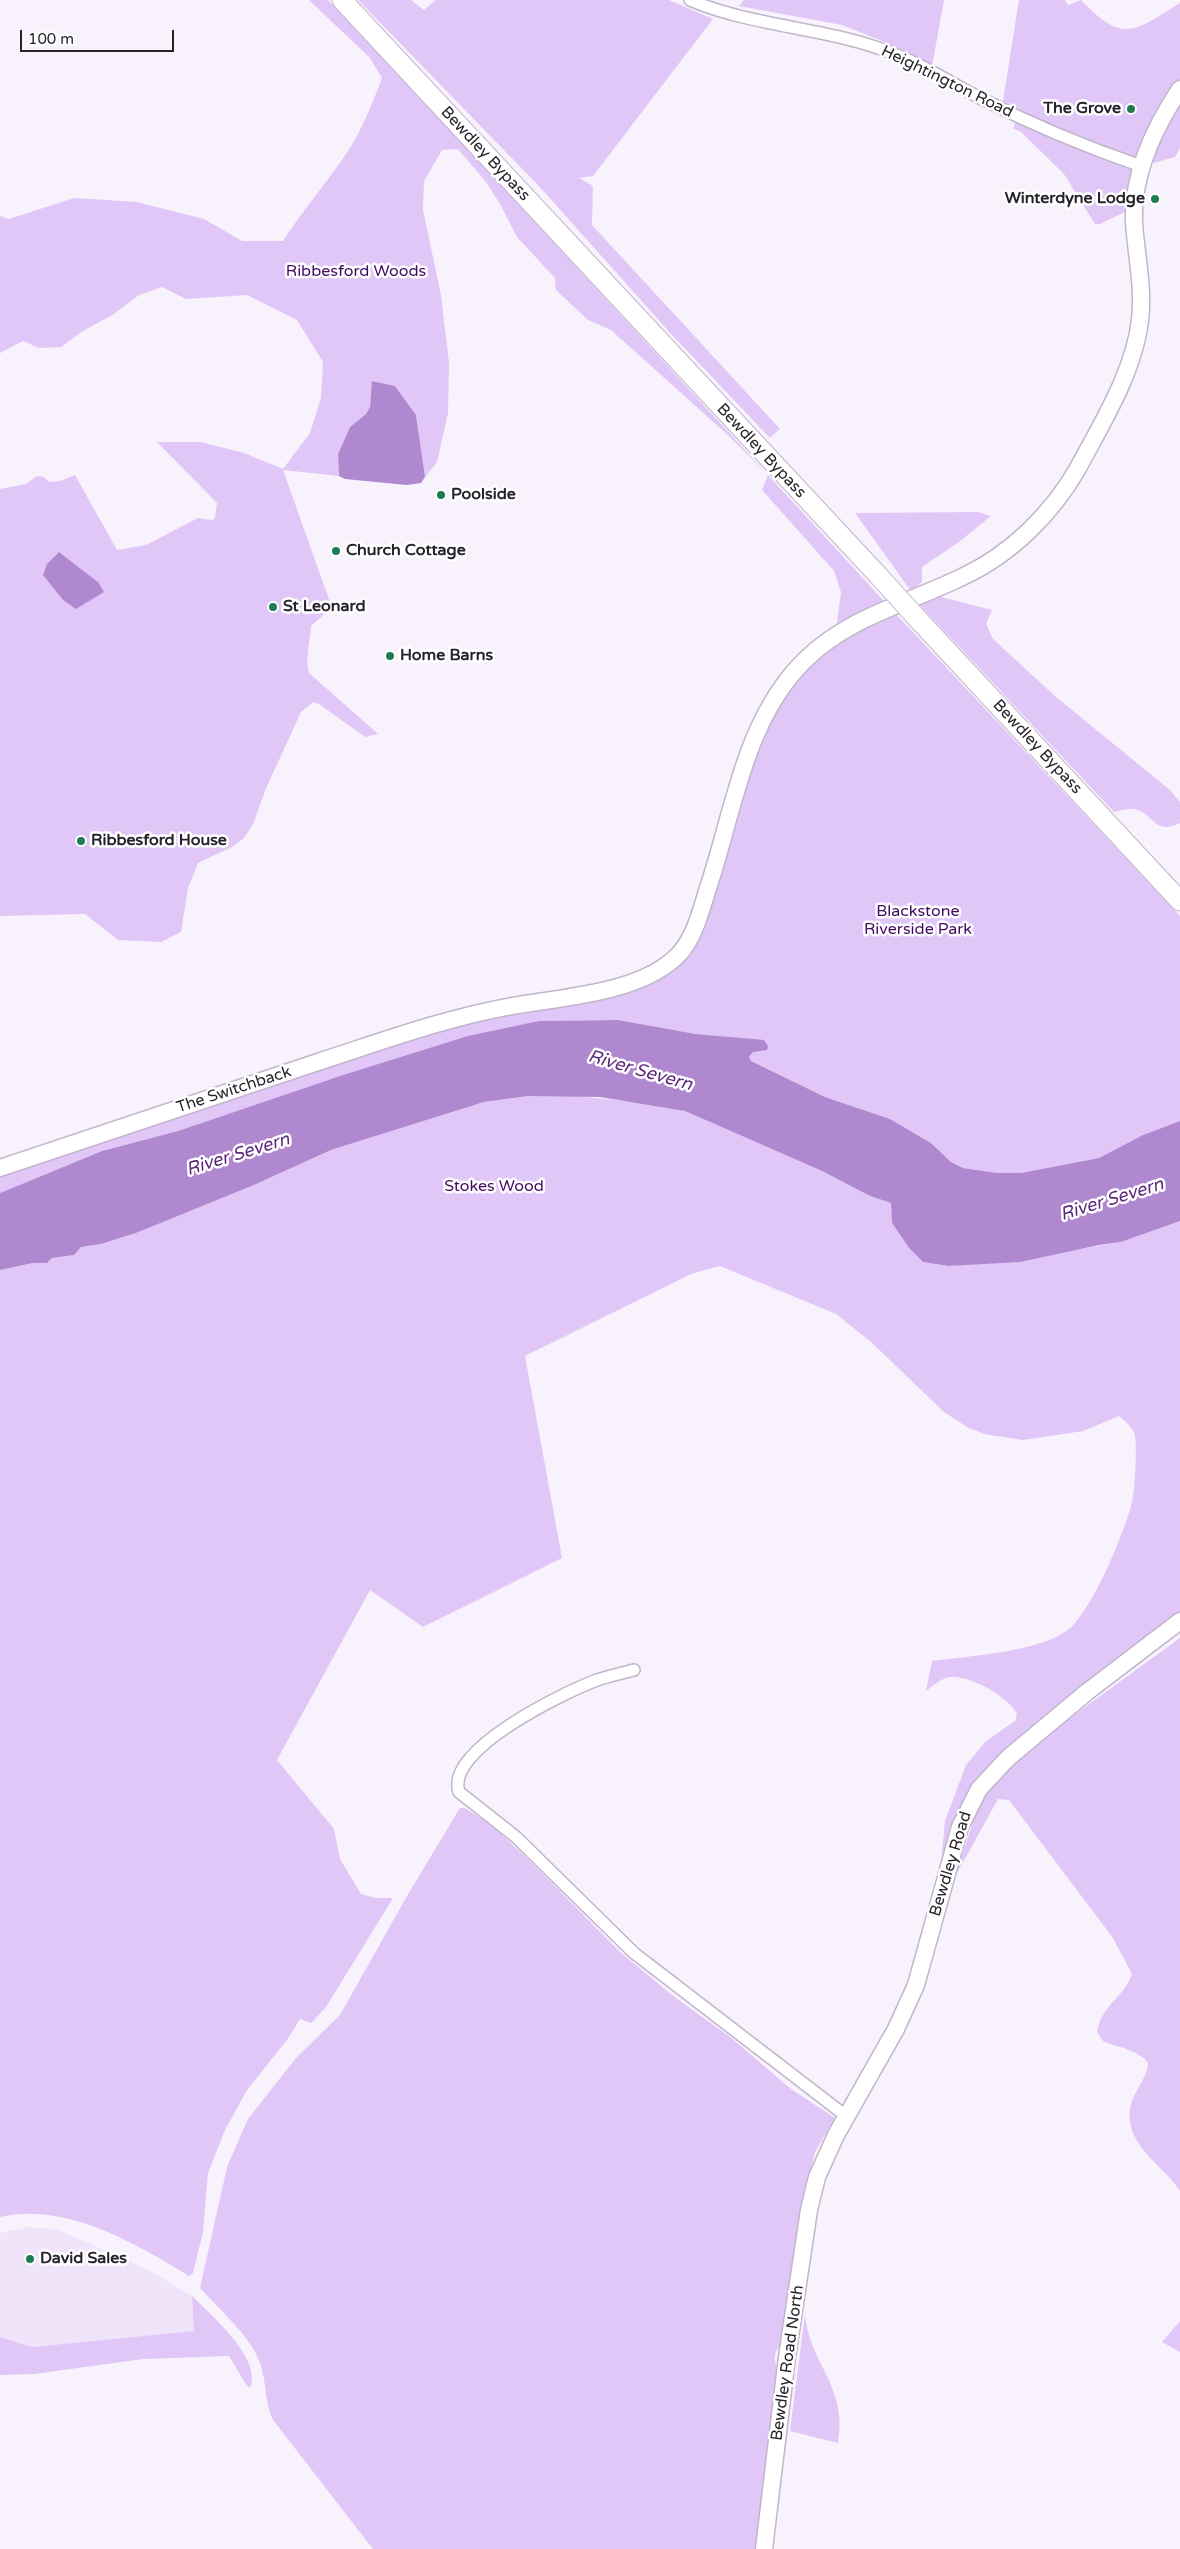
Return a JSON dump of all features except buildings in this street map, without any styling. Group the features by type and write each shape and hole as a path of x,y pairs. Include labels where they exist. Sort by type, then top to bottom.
{"highway":[{"name":"Bewdley Bypass","path":"342,0 1180,901"}],"main road":[{"name":"The Switchback","path":"0,1168 469,1013 632,984 664,968 682,951 696,924 750,748 782,685 807,658 838,633 900,603 962,578 1001,554 1034,526 1055,503 1074,475 1120,384 1135,345 1140,320 1141,281 1134,223 1135,193 1141,166 1154,135 1180,89"},
{"name":"Bewdley Road","path":"817,2177 846,2116 896,2029 916,1985 960,1827 979,1789 1008,1758 1080,1698 1180,1622"},
{"name":"Bewdley Road North","path":"764,2549 789,2348 809,2210 817,2177"}],"street":[{"name":"Heightington Road","path":"690,0 747,19 819,32 883,50 912,61 981,99 1073,142 1141,166"},
{"path":"634,1670 598,1680 568,1693 498,1734 476,1751 460,1772 457,1785 459,1792 516,1837 634,1953 846,2116"}],"shaded area":[{"path":"28,2227 59,2230 151,2271 192,2296 195,2331 32,2347 0,2337 0,2233"}],"green space":[{"name":"Ribbesford Woods","path":"309,0 328,0 395,70 768,475 729,436 611,330 588,320 556,290 555,278 517,237 486,182 458,149 442,150 424,181 423,210 441,295 449,363 448,413 437,462 425,477 416,415 395,386 373,381 370,407 366,414 350,427 338,454 339,476 283,470 331,605 330,609 311,626 308,656 309,673 378,734 365,737 319,704 313,702 301,712 267,786 253,824 244,838 232,847 198,863 188,888 181,932 161,942 118,940 85,914 0,916 0,489 26,484 37,476 44,477 49,482 60,481 75,475 117,550 146,545 198,518 212,520 215,518 217,503 157,442 201,442 244,453 283,469 310,433 321,398 323,362 297,320 247,295 186,299 162,287 139,295 114,314 83,331 61,347 39,348 23,341 0,353 0,216 9,219 74,198 137,202 204,219 242,241 283,241 342,160 365,120 382,78 370,58","holes":["59,552 98,582 63,600 50,582"]},
{"path":"358,0 411,0 424,10 436,0 669,0 713,19 593,176 579,178 593,186 592,225 780,429 770,438 673,336 538,185"},
{"path":"744,0 944,0 932,66 882,41 842,25 739,6"},
{"path":"1019,0 1065,0 1068,5 1081,0 1095,14 1108,23 1118,28 1129,29 1151,21 1180,3 1180,82 1141,160 1066,134 1003,101"},
{"path":"1180,96 1180,148 1175,157 1150,164"},
{"path":"1017,120 1132,169 1134,175 1127,211 1100,224 1095,224 1064,174 1021,132 1013,128"},
{"path":"768,475 884,601 837,623 841,592 834,571 762,490"},
{"path":"978,512 991,516 959,542 922,567 922,582 911,591 855,513"},
{"path":"933,595 992,610 986,624 993,639 1056,697 1170,790 1180,802 1180,823 1165,827 1159,825 1141,811 1127,809 1114,812 919,604"},
{"name":"Blackstone Riverside Park","path":"894,612 1180,916 1180,1121 1143,1135 1099,1158 1021,1173 997,1173 963,1168 951,1162 931,1143 890,1119 825,1097 751,1061 749,1057 753,1052 731,1037 696,1034 618,1020 539,1021 340,1076 178,1131 102,1151 0,1193 0,1176 460,1020 649,985 702,924 766,727 796,677 841,639"},
{"name":"Stokes Wood","path":"567,1095 653,1104 685,1111 822,1171 870,1196 891,1203 892,1223 909,1248 923,1262 948,1266 1001,1262 1121,1242 1180,1221 1180,1613 1021,1735 979,1778 940,1874 945,1821 966,1765 986,1741 1015,1721 1017,1714 1013,1707 988,1688 958,1677 943,1679 926,1691 932,1661 1019,1649 1052,1639 1065,1632 1075,1623 1085,1609 1106,1570 1130,1511 1134,1492 1136,1457 1136,1441 1131,1427 1119,1416 1083,1431 1023,1440 984,1434 967,1427 944,1412 870,1341 836,1314 720,1266 691,1274 525,1356 562,1558 423,1627 370,1590 277,1760 334,1829 340,1859 361,1894 376,1898 393,1898 326,2007 311,2023 300,2019 287,2040 247,2090 225,2130 208,2173 203,2232 193,2273 189,2276 123,2239 75,2220 50,2215 25,2214 0,2217 0,1270 33,1263 47,1263 52,1258 74,1255 81,1247 101,1244 136,1233 254,1185 331,1150 484,1102 528,1096"},
{"path":"1180,1638 1180,2191 1139,2144 1133,2134 1130,2123 1131,2104 1145,2075 1148,2063 1144,2058 1133,2052 1103,2041 1097,2032 1103,2015 1124,1989 1132,1974 1113,1938 1009,1800 998,1799 956,1875 977,1809 989,1787 1041,1739"},
{"path":"460,1808 465,1808 491,1825 529,1860 620,1952 677,1999 729,2036 791,2089 835,2118 815,2152 798,2221 783,2342 777,2349 775,2357 779,2374 756,2549 373,2549 273,2420 268,2406 262,2370 256,2353 225,2314 200,2288 227,2167 248,2119 296,2058 340,2015 407,1896"},
{"path":"192,2296 222,2325 242,2351 249,2364 252,2376 250,2388 229,2356 143,2359 34,2374 0,2375 0,2337 32,2347 194,2331"},
{"path":"805,2314 813,2347 838,2405 840,2423 838,2443 790,2431"},
{"path":"1180,2321 1180,2352 1162,2342"}],"water":[{"path":"372,381 395,386 416,415 425,477 421,483 407,485 345,479 339,476 338,454 350,427 366,414 370,407"},
{"path":"59,552 98,582 104,592 76,609 63,600 43,575 47,564"},
{"name":"River Severn","path":"618,1020 696,1034 764,1040 768,1046 767,1050 753,1052 749,1057 751,1061 825,1097 890,1119 931,1143 951,1162 963,1168 997,1173 1021,1173 1099,1158 1143,1135 1180,1121 1180,1221 1121,1242 1020,1262 948,1266 923,1262 909,1248 892,1223 891,1203 870,1196 822,1171 685,1111 600,1097 528,1096 484,1102 331,1150 254,1185 136,1233 101,1244 81,1247 74,1255 52,1258 47,1263 33,1263 0,1270 0,1193 102,1151 178,1131 340,1076 468,1036 539,1021"}],"place":[{"name":"The Grove","path":"1131,109"},
{"name":"Winterdyne Lodge","path":"1155,199"},
{"name":"Poolside","path":"441,495"},
{"name":"Church Cottage","path":"336,551"},
{"name":"St Leonard","path":"273,607"},
{"name":"Home Barns","path":"390,656"},
{"name":"Ribbesford House","path":"81,841"},
{"name":"David Sales","path":"30,2259"}]}
